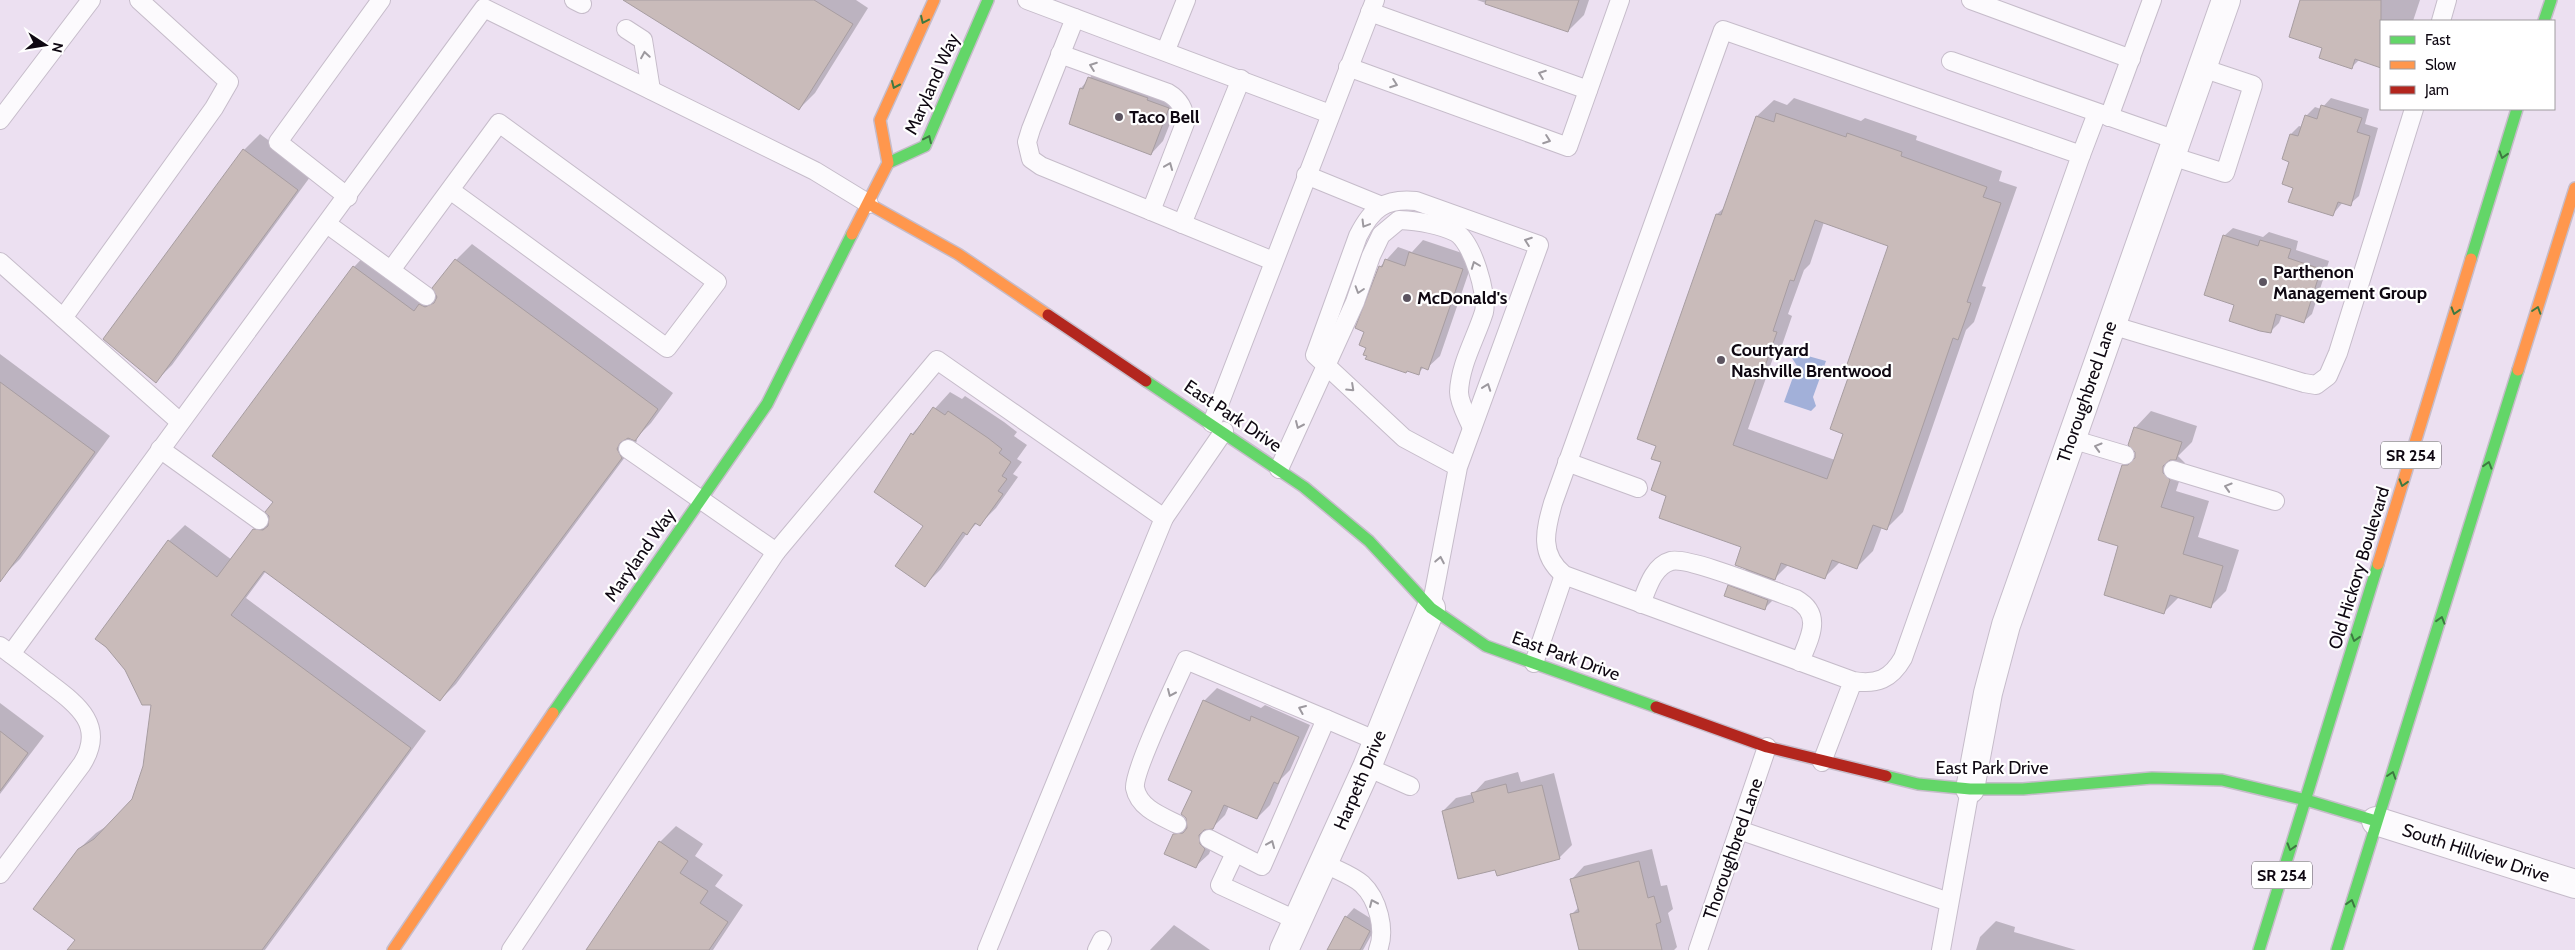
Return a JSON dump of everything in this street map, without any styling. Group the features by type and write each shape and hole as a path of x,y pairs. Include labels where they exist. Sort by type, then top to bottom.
{"main road":[{"name":"Maryland Way","path":"393,950 767,404 888,163 880,120 934,0"},
{"name":"Maryland Way","path":"888,163 925,146 988,0"},
{"path":"2544,20 2551,0"},
{"name":"Old Hickory Boulevard","path":"2259,950 2517,110"},
{"path":"2337,950 2575,188"},
{"name":"East Park Drive","path":"869,204 958,254 1280,469 1369,541 1431,608 1486,646 1767,747 1918,784 1970,789 2023,789 2109,781 2191,778 2222,780 2306,800 2376,821"}],"street":[{"name":"Thoroughbred Lane","path":"1970,789 1994,668 2070,439 2226,0"},
{"name":"Harpeth Drive","path":"1284,950 1367,767 1431,608"},
{"name":"South Hillview Drive","path":"2376,821 2575,884"}],"lane":[{"path":"0,120 91,0"},
{"path":"63,318 214,108 229,82 139,0"},
{"path":"348,197 278,142 381,0"},
{"path":"1027,0 1166,50 1330,114"},
{"path":"1166,50 1186,0"},
{"path":"1348,68 1568,147 1620,0"},
{"path":"1971,0 2131,59"},
{"path":"2081,155 1723,30 1552,503 1544,544 1549,558 1564,576 1853,681 1866,684 1889,677 1902,658 2081,155 2131,59 2152,0"},
{"path":"2441,20 2447,0"},
{"path":"0,874 82,764 90,748 91,735 86,717 80,708 6,650 160,449 348,197 484,4 651,90 815,171 869,204"},
{"path":"987,950 1164,518 1218,427 1273,261 1372,6 1588,90"},
{"path":"1075,18 1027,142 1031,159 1042,166 1273,261"},
{"path":"626,28 643,40 651,90"},
{"path":"1060,54 1168,93 1180,102 1185,115 1183,131 1151,211"},
{"path":"1951,61 2103,115 2225,173 2253,85 2202,68"},
{"path":"1182,224 1241,80"},
{"path":"2111,325 2316,385 2328,376 2338,353 2414,110"},
{"path":"392,270 450,190 499,123 716,282 667,348 450,190"},
{"path":"1306,176 1382,206"},
{"path":"1431,608 1458,467 1539,246 1416,200 1401,199 1382,206 1366,220 1358,236 1315,355 1404,438 1458,467"},
{"path":"1280,469 1355,302 1381,234 1400,220 1422,222 1457,233 1470,250 1485,298 1484,310 1460,379 1459,395 1472,428"},
{"path":"327,224 426,296"},
{"path":"0,262 180,422"},
{"path":"512,950 776,552 937,360 1164,518"},
{"path":"2070,439 2125,455"},
{"path":"160,449 259,520"},
{"path":"628,449 776,552"},
{"path":"1567,462 1638,488"},
{"path":"2173,470 2275,501"},
{"path":"1642,604 1657,570 1672,560 1693,564 1796,599 1809,609 1812,617 1811,633 1800,662"},
{"path":"1534,663 1564,576"},
{"path":"1177,824 1152,811 1140,801 1135,787 1140,766 1186,660 1378,741"},
{"path":"1822,762 1853,681"},
{"path":"1209,839 1262,866 1326,719"},
{"name":"Thoroughbred Lane","path":"1698,950 1767,747"},
{"path":"1367,767 1410,786"},
{"path":"1941,950 1970,789"},
{"path":"1740,830 1949,902"},
{"path":"1235,853 1220,885 1298,921"},
{"path":"1324,863 1354,878 1368,891 1380,922 1382,940 1378,950"}],"water":[{"path":"1797,353 1826,361 1813,397 1816,406 1811,411 1784,402 1797,366 1792,358"}],"building":[{"path":"623,0 814,0 853,24 799,110"},
{"path":"1486,0 1579,0 1568,32 1485,4"},
{"path":"2300,0 2381,0 2380,68 2355,59 2352,69 2319,58 2322,48 2289,37"},
{"name":"Taco Bell","path":"1088,77 1148,98 1147,100 1169,108 1151,155 1069,124 1080,88 1083,89"},
{"path":"2321,105 2362,118 2357,132 2370,136 2351,206 2338,202 2333,216 2288,202 2293,188 2282,184 2289,162 2282,159 2290,134 2298,136 2305,115 2317,119"},
{"name":"Courtyard Nashville Brentwood","path":"1776,113 1846,137 1847,133 1902,152 1901,156 1987,187 1983,197 2001,203 1967,302 1971,303 1958,340 1953,338 1887,530 1873,525 1857,569 1832,560 1825,579 1781,563 1775,580 1735,565 1741,547 1659,518 1666,496 1651,490 1661,462 1651,459 1656,446 1637,439 1716,214 1721,215 1756,116 1774,122","holes":["1815,220 1888,246 1843,376 1848,378 1830,429 1843,434 1827,479 1733,445 1760,367 1764,369 1777,332 1773,331 1790,280 1794,281"]},
{"path":"243,149 298,190 156,383 103,339"},
{"name":"Parthenon Management Group","path":"2223,235 2258,246 2260,240 2291,249 2288,258 2321,269 2304,323 2276,314 2271,333 2260,331 2229,321 2234,305 2204,295"},
{"name":"McDonald's","path":"1409,252 1463,269 1428,370 1421,367 1419,375 1407,371 1406,373 1365,359 1367,356 1363,355 1366,348 1359,345 1364,332 1355,328 1379,266 1382,267 1385,259 1405,266"},
{"path":"455,259 658,409 635,441 628,438 620,443 617,449 622,458 440,701 264,571 231,615 411,748 262,950 67,950 75,940 33,909 78,849 94,839 132,799 143,766 151,705 142,705 125,670 106,647 95,639 168,540 217,577 253,529 263,530 268,526 269,516 265,512 273,502 212,456 353,266 414,311 419,304 425,307 434,303 437,297 432,288"},
{"path":"0,382 95,452 0,582"},
{"path":"933,407 945,415 948,411 988,438 1002,449 999,453 1011,462 1002,476 1007,479 998,491 1003,494 980,526 975,523 967,535 963,532 925,587 895,566 923,526 874,492 911,433 913,435"},
{"path":"2134,427 2182,442 2176,460 2170,460 2163,466 2163,473 2170,480 2161,507 2194,517 2183,554 2223,566 2211,608 2170,595 2164,614 2104,595 2118,546 2098,540 2122,465 2128,465 2135,458 2135,452 2128,445"},
{"path":"1728,585 1768,600 1765,610 1724,596"},
{"path":"1203,700 1250,721 1251,716 1299,737 1278,784 1274,782 1257,819 1224,805 1213,829 1204,830 1199,835 1200,844 1205,849 1196,868 1164,854 1173,834 1183,833 1187,828 1186,818 1181,814 1192,791 1168,780"},
{"path":"0,731 28,753 0,791"},
{"path":"1506,784 1508,793 1542,785 1560,859 1497,876 1495,870 1458,879 1442,811 1474,802 1471,793"},
{"path":"659,841 688,861 680,873 708,891 700,903 728,922 709,950 586,950"},
{"path":"1639,861 1648,898 1654,896 1661,922 1656,924 1662,950 1579,950 1570,914 1579,912 1570,879"},
{"path":"1345,916 1370,931 1360,950 1327,950"}],"traffic: fast":[{"path":"888,163 925,146 988,0"},
{"path":"2544,20 2551,0"},
{"path":"2471,259 2517,110"},
{"path":"553,713 767,404 852,234"},
{"path":"2337,950 2518,370"},
{"path":"1146,381 1304,487 1369,541 1431,608 1486,646 1656,707"},
{"path":"2259,950 2378,564"},
{"path":"1886,776 1918,784 1970,789 2023,789 2152,778 2222,780 2306,800 2376,821"}],"traffic: slow":[{"path":"852,234 888,163 880,120 934,0"},
{"path":"2518,370 2575,188"},
{"path":"869,204 958,254 1048,315"},
{"path":"2378,564 2471,259"},
{"path":"393,950 553,713"}],"traffic: jam":[{"path":"1048,315 1146,381"},
{"path":"1656,707 1767,747 1886,776"}],"place":[{"name":"Taco Bell","path":"1119,117"},
{"name":"Parthenon Management Group","path":"2263,282"},
{"name":"McDonald's","path":"1407,298"},
{"name":"Courtyard Nashville Brentwood","path":"1721,360"}]}
